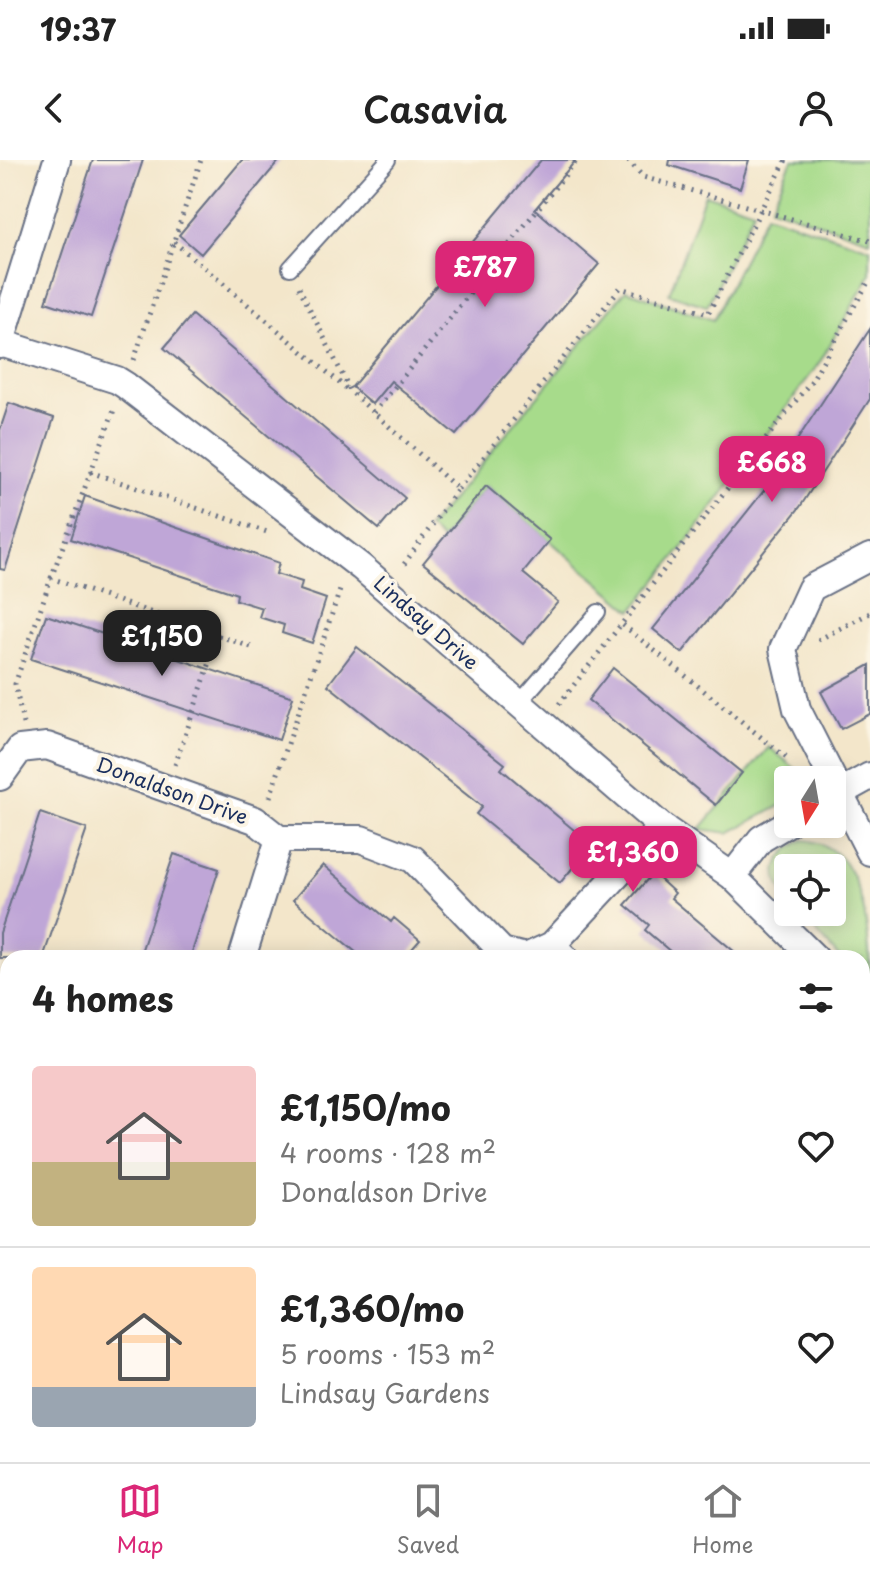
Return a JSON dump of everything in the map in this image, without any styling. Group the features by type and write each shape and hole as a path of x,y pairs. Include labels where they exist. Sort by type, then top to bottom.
{"street":[{"path":"0,344 57,160"},
{"name":"Lindsay Drive","path":"0,344 125,385 351,559 662,827 732,876 807,950"},
{"path":"824,766 797,709 783,649 811,588 870,557"},
{"name":"Donaldson Drive","path":"29,748 47,746 166,788 270,832"},
{"path":"0,777 20,749 29,748"},
{"path":"846,789 870,776"},
{"path":"846,810 870,852"},
{"path":"559,950 662,827"},
{"path":"732,876 761,839 774,831"},
{"path":"244,950 270,832 361,839 413,859 501,950"}],"lane":[{"path":"290,268 388,160"},
{"path":"519,703 598,612"}],"path":[{"path":"29,748 15,684 51,578 125,385 201,160"},
{"path":"374,413 577,160"},
{"path":"628,160 643,177 870,241"},
{"path":"386,589 458,489 620,288 708,314 786,160"},
{"path":"174,242 351,392 458,489"},
{"path":"290,268 351,392"},
{"path":"543,724 812,380 870,279"},
{"path":"90,472 277,536 293,515"},
{"path":"270,832 351,559"},
{"path":"51,578 251,647"},
{"path":"783,649 826,638 870,613"},
{"path":"623,625 796,766"},
{"path":"166,788 219,636"}],"green space":[{"path":"792,160 870,160 870,240 771,207"},
{"path":"705,194 754,210 707,306 669,294"},
{"path":"766,214 870,248 870,275 820,362 688,541 632,611 486,486 442,540 428,528 626,290 713,320"},
{"path":"769,747 792,766 774,766 774,809 729,833 700,829"},
{"path":"803,840 825,846 835,854 784,854"},
{"path":"846,865 862,901 869,950 833,950 811,926 846,926"}],"building":[{"path":"93,160 143,160 91,317 46,302"},
{"path":"242,160 280,160 201,254 179,235"},
{"path":"541,160 576,160 535,209 599,264 456,435 391,381 372,404 352,387"},
{"path":"670,160 749,160 740,188 669,165"},
{"path":"192,315 405,498 379,529 164,348"},
{"path":"870,329 870,399 800,507 682,653 653,629 787,462 784,460"},
{"path":"9,403 54,418 5,570 0,569 0,430"},
{"path":"486,486 550,540 523,573 558,602 523,644 423,563"},
{"path":"85,496 279,563 276,574 302,582 300,590 326,599 312,643 282,633 284,625 259,617 262,608 236,600 237,594 71,539"},
{"path":"46,615 293,697 279,740 31,659"},
{"path":"357,647 505,764 501,769 592,845 560,883 476,814 482,807 328,685"},
{"path":"870,665 870,714 841,729 821,692"},
{"path":"613,668 742,773 716,805 588,700"},
{"path":"40,813 87,829 46,950 0,950 0,933"},
{"path":"174,854 219,869 193,950 142,950"},
{"path":"323,865 391,922 394,918 420,940 411,950 353,950 293,900"},
{"path":"653,873 675,893 671,898 733,950 669,950 645,930 649,925 625,905"}]}
